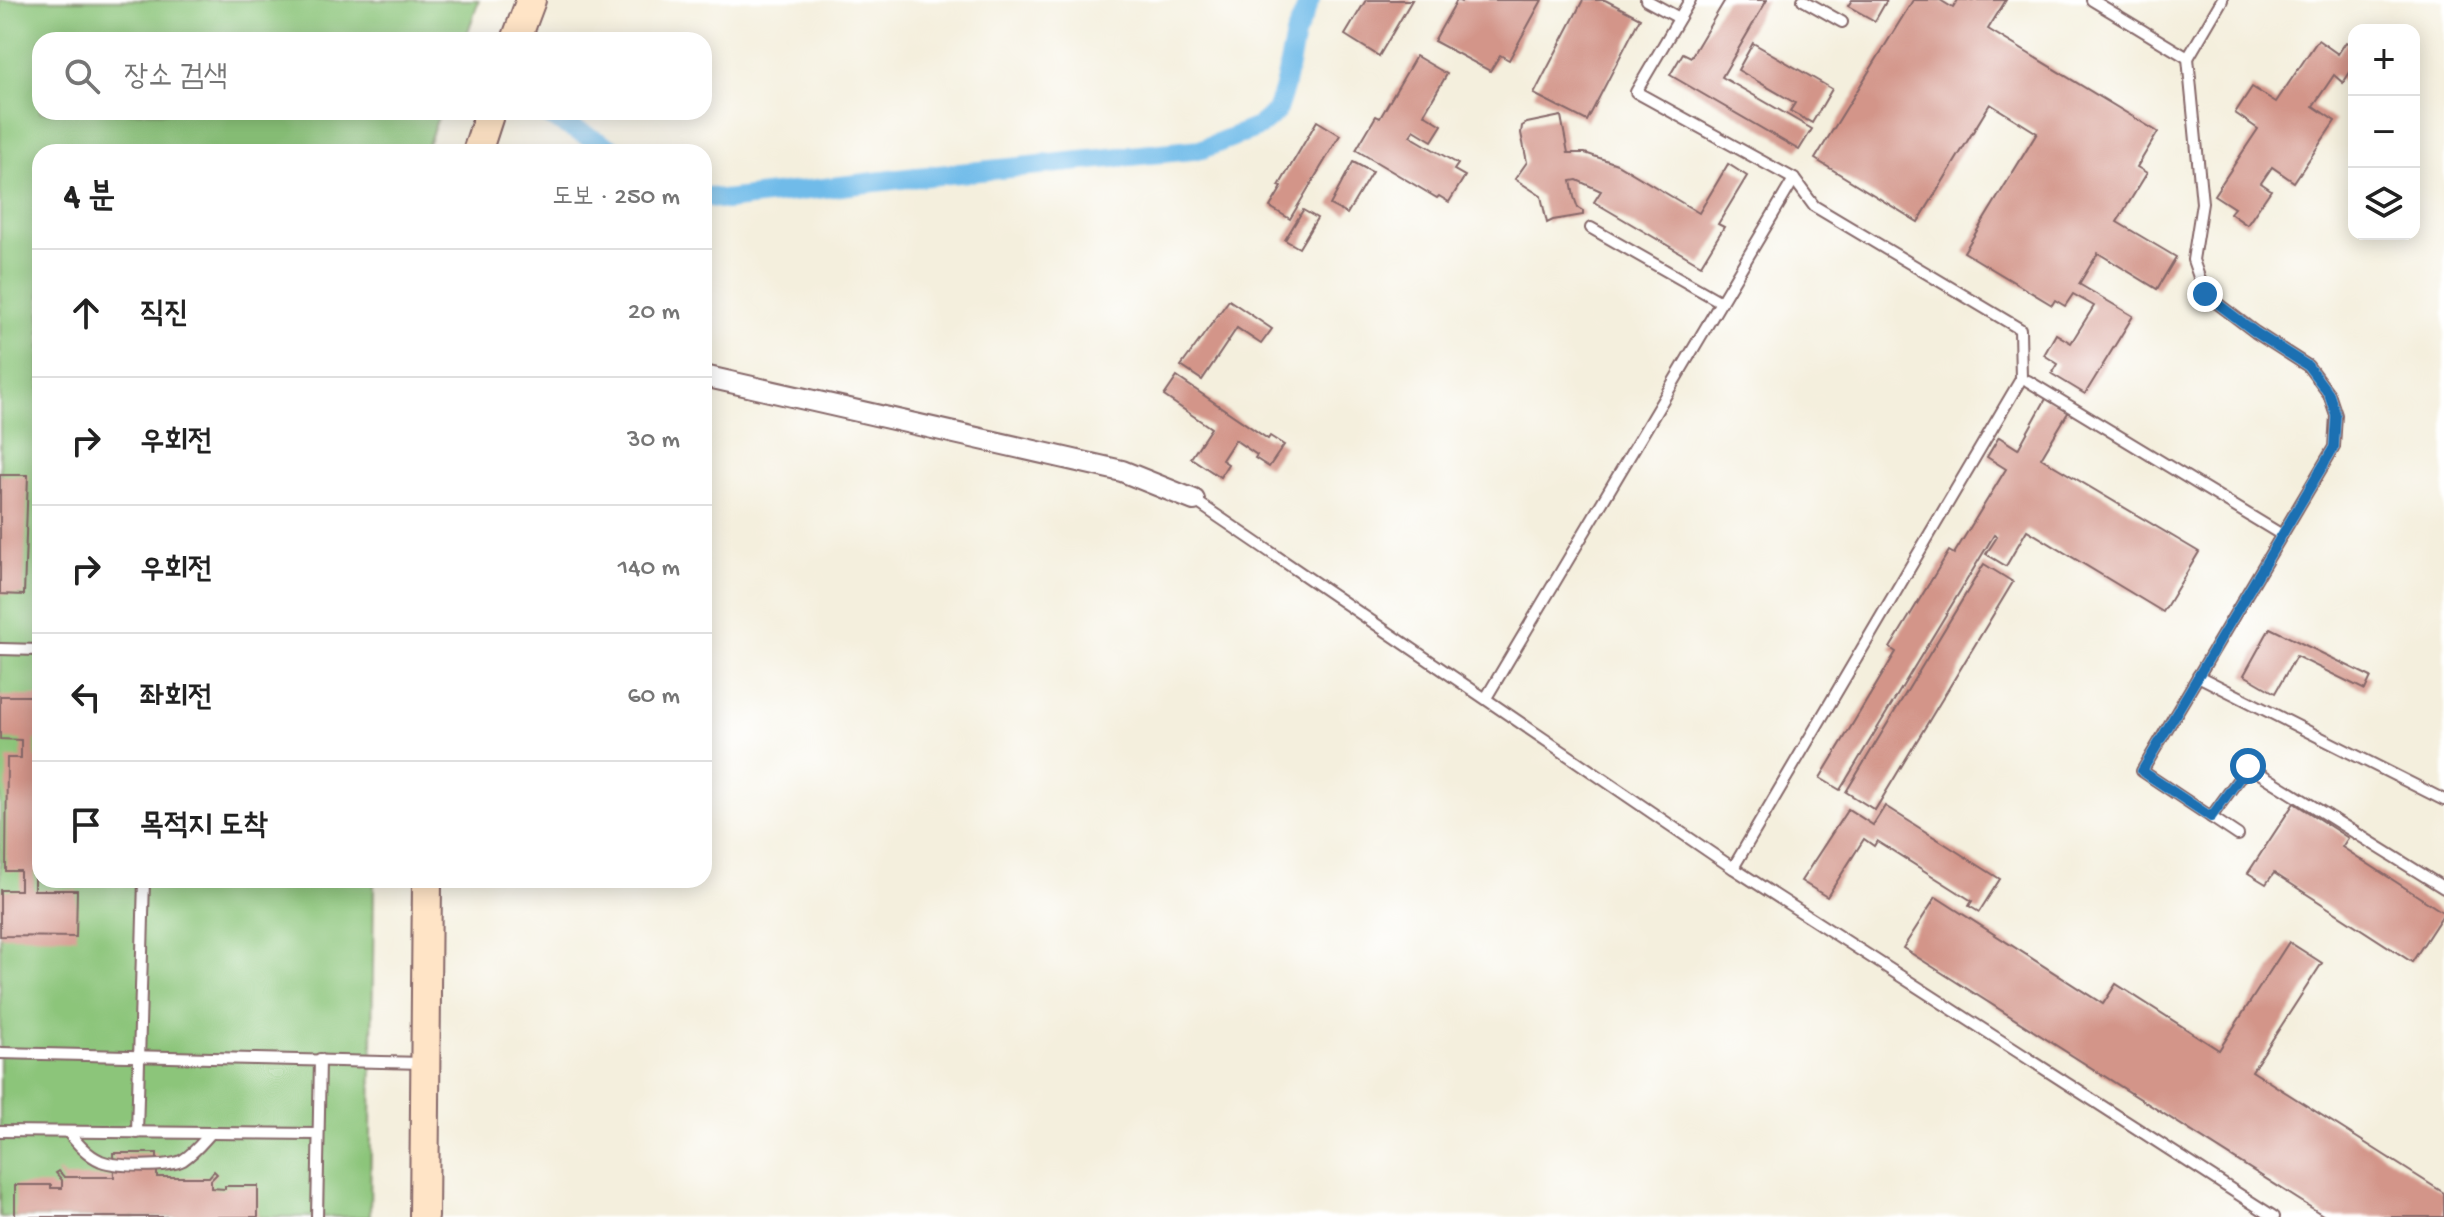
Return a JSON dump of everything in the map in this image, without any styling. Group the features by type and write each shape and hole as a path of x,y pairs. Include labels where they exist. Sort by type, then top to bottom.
{"street":[{"path":"519,32 531,0"},
{"path":"480,144 487,120"},
{"path":"712,378 1122,471 1194,500"},
{"path":"424,1217 427,888"}],"lane":[{"path":"1646,0 1679,18"},
{"path":"1690,0 1636,92 1794,179 1814,206 2020,329 2021,379 1733,868"},
{"path":"1803,0 1842,22"},
{"path":"2092,0 2188,58"},
{"path":"2222,0 2188,58 2202,203 2193,260 2205,294 2255,332 2308,366 2329,394 2336,415 2334,447 2142,771 2238,835"},
{"path":"1486,698 1794,179"},
{"path":"1591,228 1721,302"},
{"path":"2028,381 2282,535"},
{"path":"1194,500 1733,868 2274,1217"},
{"path":"0,649 32,650"},
{"path":"2198,676 2444,800"},
{"path":"2211,817 2248,766 2444,888"},
{"path":"137,1133 144,888"},
{"path":"0,1053 426,1063"},
{"path":"317,1217 320,1059"},
{"path":"0,1131 317,1134"},
{"path":"68,1132 82,1148 99,1160 113,1164 157,1165 179,1162 193,1153 210,1134"}],"green space":[{"path":"0,0 479,0 468,32 32,32 32,120 437,120 428,144 32,144 32,888 374,888 370,1217 0,1217"}],"building":[{"path":"1366,0 1412,0 1379,56 1345,35"},
{"path":"1457,0 1542,0 1509,60 1500,55 1490,71 1434,41"},
{"path":"1583,0 1605,0 1640,18 1587,121 1534,94"},
{"path":"1725,0 1767,0 1722,77 1812,129 1799,150 1670,75 1683,53 1691,57"},
{"path":"1852,0 1887,0 1875,21 1848,6"},
{"path":"1913,0 1940,0 1953,8 1958,0 2006,0 1988,29 2158,132 2137,167 2147,173 2117,222 2176,257 2157,289 2098,253 2079,284 2133,316 2085,394 2052,374 2058,364 2044,355 2056,334 2071,343 2094,306 2073,294 2065,306 2055,300 2052,305 1964,252 2037,133 1990,104 1918,222 1815,159"},
{"path":"2318,40 2338,54 2348,43 2348,75 2343,83 2334,75 2313,106 2335,121 2294,182 2272,167 2261,183 2271,190 2247,225 2230,213 2234,208 2214,195 2258,129 2235,113 2252,87 2276,102"},
{"path":"1753,43 1832,89 1812,123 1790,111 1795,103 1738,70"},
{"path":"1416,56 1447,74 1424,114 1442,125 1432,141 1414,130 1410,136 1458,164 1454,170 1465,176 1449,202 1356,150 1376,116 1380,118"},
{"path":"1561,116 1568,153 1585,153 1617,164 1699,213 1728,164 1747,176 1718,224 1724,227 1701,265 1594,202 1601,191 1577,180 1571,181 1574,197 1583,215 1547,223 1541,196 1515,179 1527,162 1521,133 1522,126 1527,123"},
{"path":"1317,121 1340,135 1290,219 1270,207"},
{"path":"1353,162 1372,172 1347,214 1330,205"},
{"path":"1303,210 1317,218 1299,248 1285,240"},
{"path":"1229,300 1272,329 1261,344 1237,328 1202,380 1181,366"},
{"path":"1177,377 1268,439 1270,436 1284,445 1269,467 1235,440 1222,460 1228,464 1220,477 1191,458 1211,428 1164,396"},
{"path":"2047,397 2069,411 2041,458 2199,552 2163,612 2027,530 2006,566 1986,554 1997,537 1994,535 1840,790 1820,778 1896,652 1890,648 1949,551 1954,554 2006,469 1987,457 1999,437 2018,449"},
{"path":"0,475 28,475 24,595 0,594"},
{"path":"1984,564 2013,582 1875,810 1846,792"},
{"path":"2270,628 2371,677 2365,690 2296,656 2275,693 2244,675"},
{"path":"0,696 32,696 32,888 77,890 76,937 0,936 0,890 20,890 20,871 6,871 7,758 21,758 21,740 0,739"},
{"path":"2294,803 2348,838 2342,847 2444,913 2412,962 2274,873 2266,884 2248,873"},
{"path":"1885,806 2000,879 1979,912 1969,906 1972,901 1877,841 1874,846 1864,839 1827,897 1801,881 1848,809 1873,825"},
{"path":"1936,897 2103,1004 2116,984 2219,1050 2289,942 2322,963 2252,1071 2444,1193 2444,1217 2326,1217 1903,948"},
{"path":"113,1153 157,1153 157,1177 209,1177 214,1171 217,1174 211,1180 211,1188 258,1186 258,1217 15,1217 15,1185 62,1188 62,1180 56,1173 59,1171 64,1177 114,1177"}],"waterway":[{"path":"712,198 725,200 908,178 1202,149 1258,127 1276,112 1295,36 1310,0"},
{"path":"556,120 603,144"}],"route":[{"path":"2205,294 2255,332 2308,366 2329,394 2336,415 2334,447 2142,771 2211,817 2248,766"}]}
